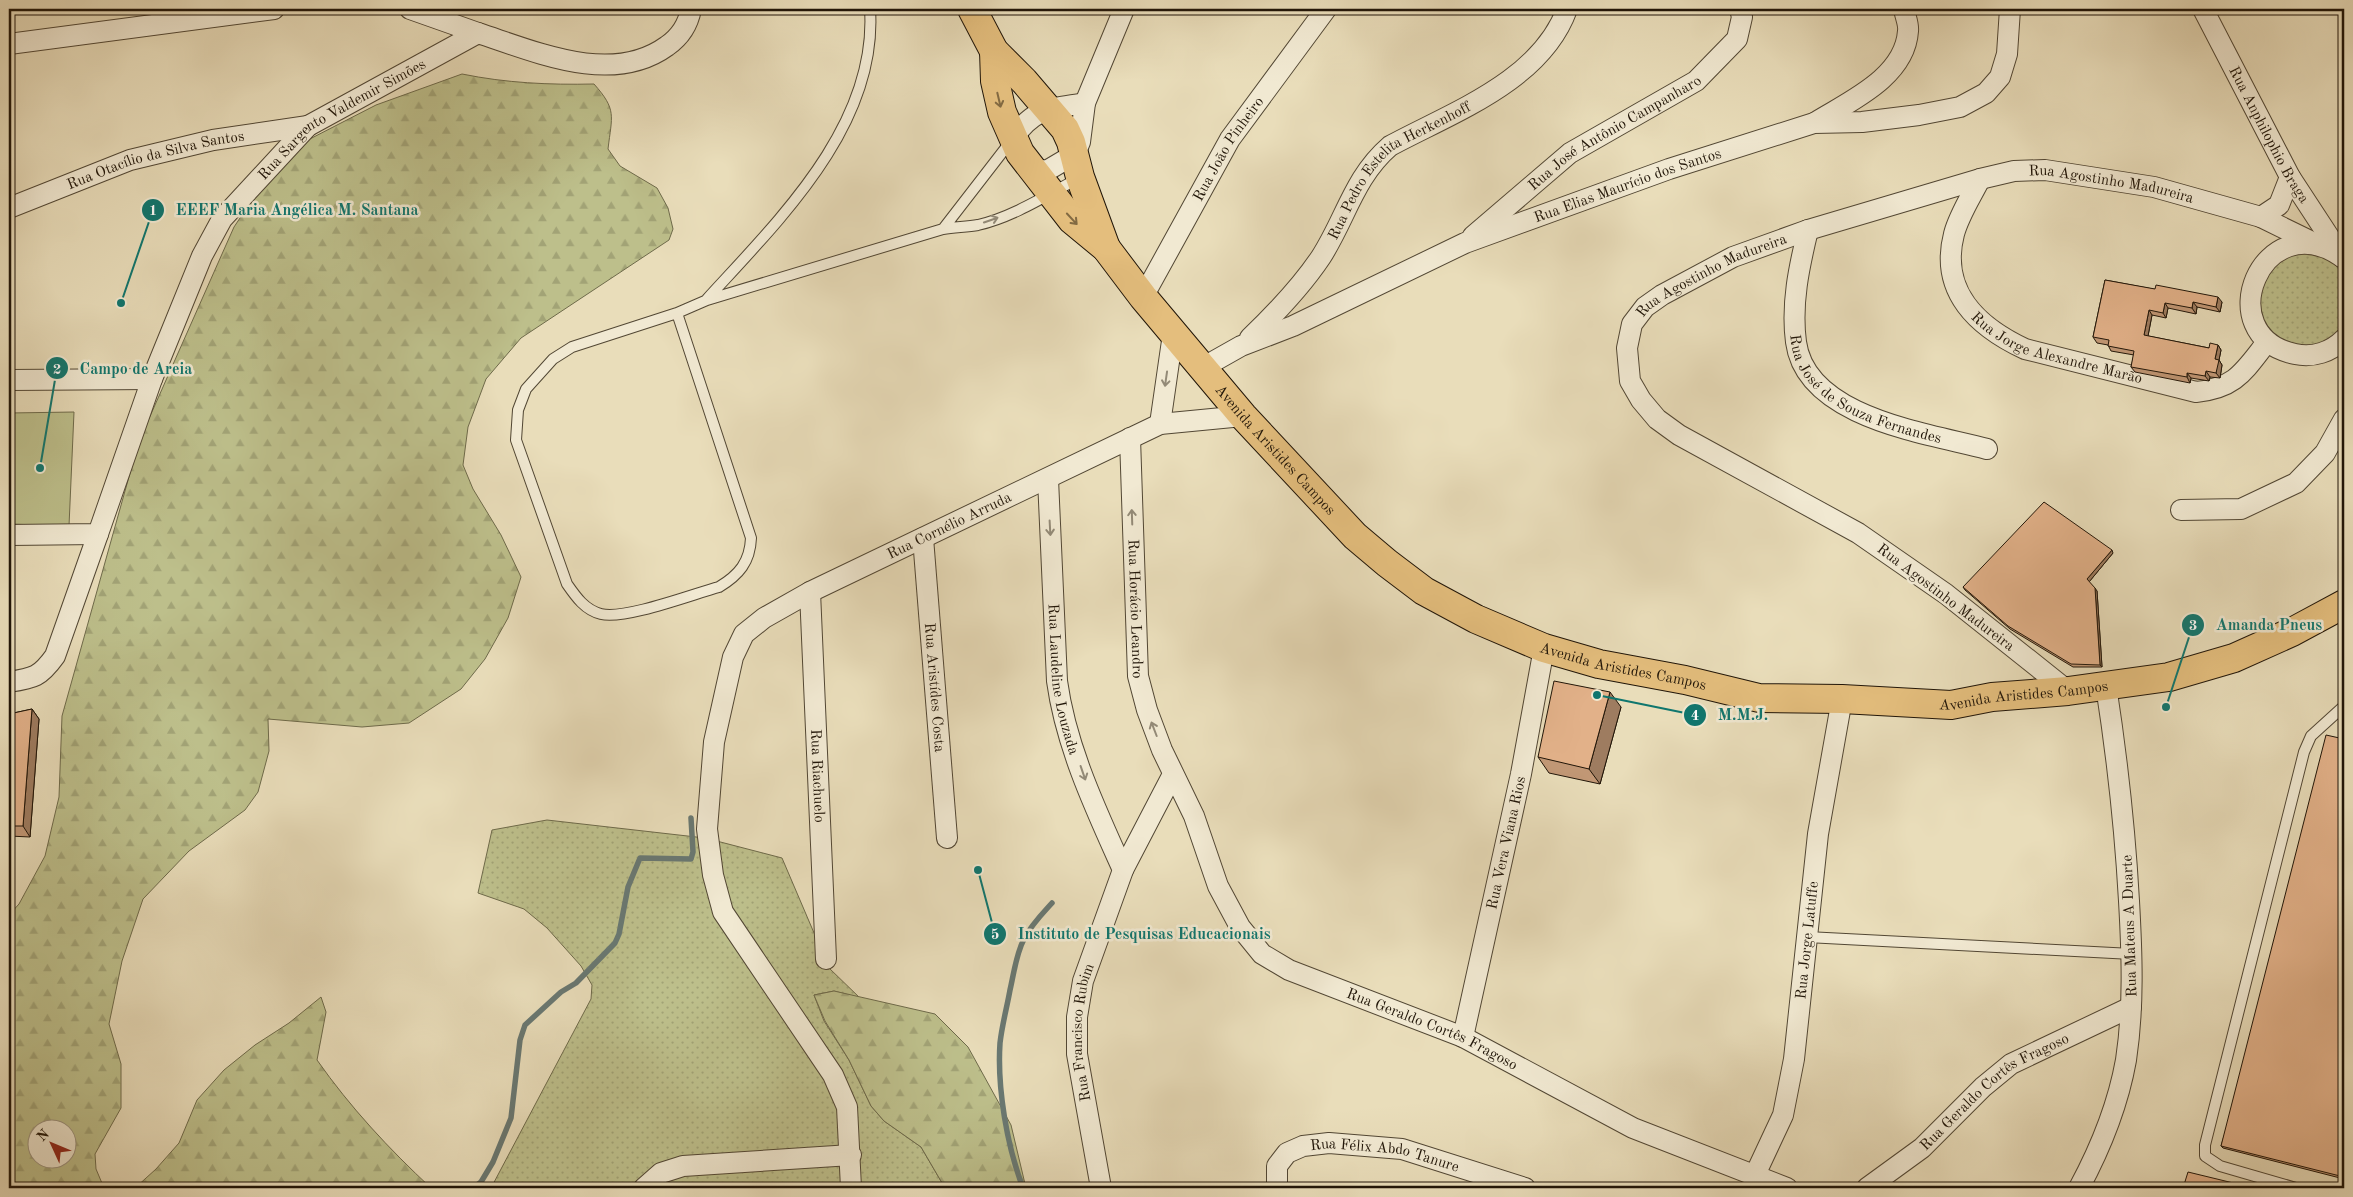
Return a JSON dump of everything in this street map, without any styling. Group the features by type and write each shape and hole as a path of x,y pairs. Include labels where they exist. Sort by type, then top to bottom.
{"highway":[{"name":"Avenida Aristides Campos","path":"972,9 994,51 1049,109 1065,129 1106,248"},
{"name":"Avenida Aristides Campos","path":"994,51 998,94 1002,112 1013,138 1032,171 1072,220 1106,248 1143,298 1243,416 1355,536 1387,563 1424,591 1476,619 1544,648 1600,664 1685,680 1759,698 1842,699 1951,705 1992,697 2068,691 2169,677 2234,658 2292,632 2344,604"},
{"name":"Avenida Aristides Campos","path":"2292,632 2344,596"}],"street":[{"path":"9,44 274,9"},
{"path":"410,9 547,56 599,65 633,63 658,53 675,40 689,21 691,9"},
{"path":"1032,171 1078,165 1085,104 1124,9"},
{"name":"Rua João Pinheiro","path":"1143,298 1230,139 1326,9"},
{"name":"Rua Pedro Estelita Herkenhoff","path":"1241,346 1274,315 1322,256 1362,177 1374,159 1390,146 1502,86 1524,70 1552,40 1561,26 1567,9"},
{"name":"Rua José Antônio Campanharo","path":"1465,243 1570,153 1696,81 1737,39 1742,18 1740,9"},
{"path":"1814,123 1881,79 1897,62 1906,46 1909,29 1904,9"},
{"name":"Rua Elias Maurício dos Santos","path":"1202,368 1241,346 1293,326 1465,243 1669,169 1814,123 1862,122 1919,115 1960,107 1986,93 2000,77 2008,54 2010,9"},
{"name":"Rua Anphilophio Braga","path":"2203,9 2290,177 2344,259"},
{"name":"Rua Sargento Valdemir Simões","path":"9,682 35,677 44,670 55,656 152,379 202,256 222,219 308,126 478,33"},
{"path":"1013,138 1028,119 1049,109 1085,104"},
{"name":"Rua Otacílio da Silva Santos","path":"9,208 130,160 213,140 308,126"},
{"name":"Rua Agostinho Madureira","path":"2068,691 1946,594 1858,533 1678,434 1657,419 1641,400 1630,380 1627,348 1632,324 1645,307 1662,295 1733,258 1808,230 1980,179 2014,171 2045,170 2154,187 2261,218 2344,259"},
{"path":"2261,218 2279,205 2290,177"},
{"name":"Rua Jorge Alexandre Marão","path":"1980,179 1955,233 1950,252 1952,274 1959,294 1975,317 1991,331 2010,342 2025,349 2196,392 2217,390 2232,383 2268,342"},
{"name":"Rua José de Souza Fernandes","path":"1808,230 1795,295 1794,319 1796,345 1808,373 1825,392 1846,408 1987,449"},
{"path":"2318,245 2297,244 2278,252 2262,265 2252,284 2249,305 2255,325 2268,342 2285,352 2303,356 2320,354 2337,346 2344,340"},
{"path":"1160,424 1173,334"},
{"path":"9,380 152,379"},
{"name":"Rua Cornélio Arruda","path":"851,1155 848,1107 833,1075 724,912 713,875 707,829 714,742 733,657 744,634 764,618 810,592 1160,424 1243,416"},
{"path":"2181,510 2241,509 2296,483 2325,453 2344,418"},
{"name":"Rua Horácio Leandro","path":"1130,438 1138,676 1147,710 1173,774"},
{"name":"Rua Laudeline Louzada","path":"1048,479 1057,682 1061,710 1095,807 1123,870"},
{"path":"9,535 98,534"},
{"name":"Rua Aristídes Costa","path":"922,538 947,838"},
{"name":"Rua Riachuelo","path":"810,592 826,959"},
{"name":"Rua Vera Viana Rios","path":"1462,1037 1521,774 1544,648"},
{"name":"Rua Mateus A Duarte","path":"2080,1188 2094,1160 2117,1099 2126,1060 2131,1007 2132,954 2126,843 2106,686"},
{"name":"Rua Jorge Latuffe","path":"1754,1177 1783,1115 1794,1060 1818,834 1842,699"},
{"name":"Rua Francisco Rubim","path":"1101,1188 1077,1054 1077,1017 1083,981 1123,870 1173,774"},
{"name":"Rua Geraldo Cortês Fragoso","path":"1173,774 1194,816 1218,886 1240,927 1262,954 1290,970 1462,1037 1633,1128 1754,1177 1787,1188"},
{"name":"Rua Geraldo Cortês Fragoso","path":"1867,1188 1922,1148 1983,1087 2011,1064 2131,1007"},
{"name":"Rua Félix Abdo Tanure","path":"1277,1188 1277,1166 1287,1153 1303,1146 1329,1144 1402,1149 1525,1188"},
{"path":"644,1188 661,1173 683,1166 851,1155 851,1188"}],"lane":[{"path":"707,300 797,200 825,157 849,114 863,71 871,29 870,9"},
{"path":"943,229 1013,138"},
{"path":"677,313 751,538 750,554 733,578 719,587 620,615 602,614 590,609 579,600 566,584 516,440 518,410 526,389 552,359 572,347 677,313 707,300 943,229 977,225 994,220 1050,194 1078,165"},
{"path":"2296,1188 2220,1166 2206,1156 2205,1145 2304,752 2311,736 2344,706"},
{"path":"1807,937 2132,954"}],"green space":[{"path":"462,74 528,83 594,84 610,107 611,128 608,149 620,166 657,188 668,208 673,229 669,240 521,338 486,379 468,427 463,465 473,489 501,535 521,577 508,618 485,659 461,689 409,723 362,727 268,719 269,751 258,792 245,810 189,851 143,899 122,961 109,1024 121,1064 121,1108 95,1154 96,1169 104,1188 9,1188 9,915 19,904 45,856 59,797 62,716 139,441 234,227 264,182 304,142 376,105"},
{"path":"2292,250 2337,260 2344,269 2344,325 2338,333 2325,342 2309,346 2293,345 2278,339 2258,314 2258,282"},
{"path":"74,412 69,526 9,524 9,413"},
{"path":"547,820 705,838 782,858 829,968 860,998 834,991 814,995 824,1021 849,1060 871,1106 884,1121 921,1147 945,1188 491,1188 591,999 592,985 581,966 547,928 524,909 478,893 492,830"},
{"path":"834,991 935,1014 968,1047 1011,1125 1026,1188 945,1188 921,1147 884,1121 871,1106 849,1060 825,1021 814,995"},
{"path":"321,997 326,1012 317,1060 371,1127 431,1188 135,1188 156,1169 179,1143 197,1100 224,1070 255,1045 289,1023"}],"building":[{"path":"2105,280 2155,289 2156,285 2218,297 2216,307 2193,302 2192,308 2165,303 2163,313 2149,310 2144,335 2209,348 2210,343 2218,345 2215,359 2219,360 2216,373 2206,371 2205,376 2187,373 2187,377 2131,367 2134,351 2108,346 2109,340 2093,337"},
{"path":"2044,502 2112,550 2087,579 2095,588 2100,665 2071,664 2008,626 1963,587"},
{"path":"1554,681 1610,692 1589,769 1538,757"},
{"path":"32,709 23,826 9,826 9,714"},
{"path":"2326,735 2344,739 2344,1177 2221,1146"},
{"path":"2188,1172 2254,1188 2183,1188"}],"waterway":[{"path":"473,1188 481,1182 493,1162 511,1118 520,1040 525,1025 561,992 576,983 615,943 619,934 628,887 640,858 691,859 693,852 691,818"},
{"path":"1023,1188 1012,1154 1004,1117 1000,1079 1000,1043 1021,945 1033,924 1052,903"}],"place":[{"name":"EEEF Maria Angélica M. Santana","path":"121,303"},
{"name":"Campo de Areia","path":"40,468"},
{"name":"M.M.J.","path":"1597,695"},
{"name":"Amanda Pneus","path":"2166,707"},
{"name":"Instituto de Pesquisas Educacionais","path":"978,870"}]}
